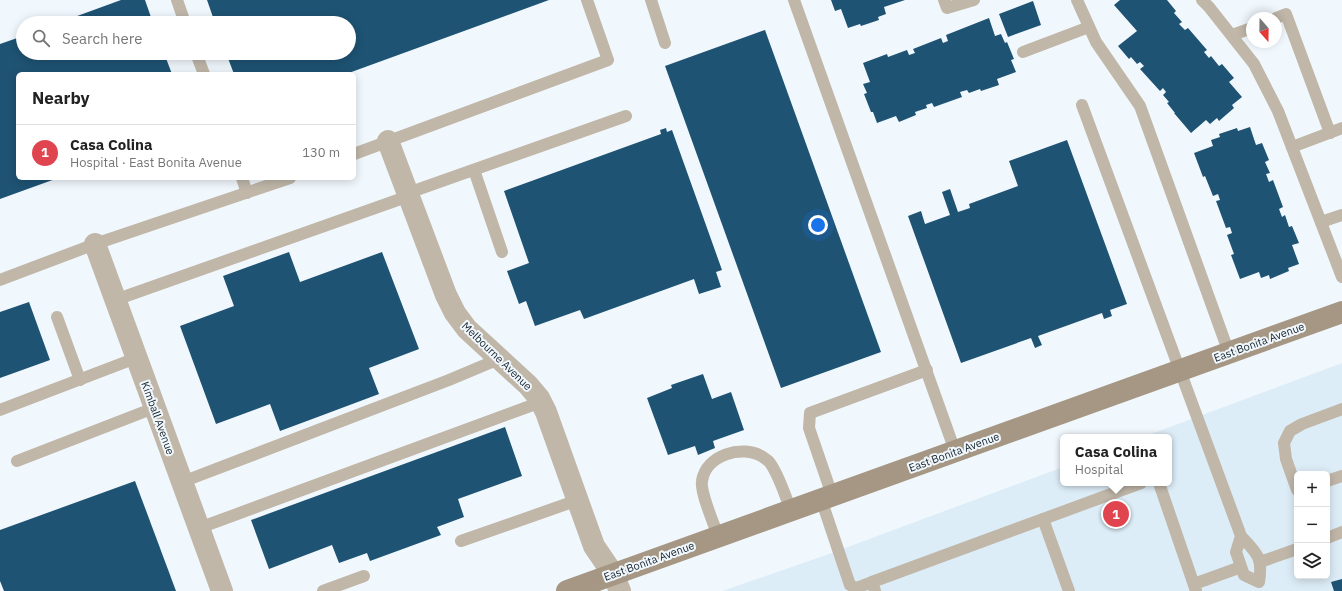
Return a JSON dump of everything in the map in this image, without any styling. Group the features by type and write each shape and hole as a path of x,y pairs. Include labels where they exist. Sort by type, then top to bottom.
{"main road":[{"name":"East Bonita Avenue","path":"567,591 616,582 718,536 1342,312"}],"street":[{"name":"Melbourne Avenue","path":"388,141 446,295 455,313 466,329 528,385 539,398 546,412 594,546 616,582"},
{"name":"Kimball Avenue","path":"95,244 222,591"}],"lane":[{"path":"177,0 183,16"},
{"path":"356,153 608,60 587,0"},
{"path":"651,0 665,43"},
{"path":"794,0 955,451"},
{"path":"944,0 947,8 974,0"},
{"path":"1077,0 1096,42 1140,106 1229,353"},
{"path":"1202,0 1232,35 1254,64 1278,111 1342,278"},
{"path":"1282,18 1330,133"},
{"path":"1023,52 1089,27"},
{"path":"1232,35 1246,30"},
{"path":"199,60 203,72"},
{"path":"1082,105 1241,536 1255,551 1262,567 1260,587"},
{"path":"115,300 626,116"},
{"path":"1292,147 1342,128"},
{"path":"474,170 502,252"},
{"path":"243,180 247,193"},
{"path":"0,280 95,244 284,180"},
{"path":"1321,222 1342,215"},
{"path":"57,317 80,380"},
{"path":"0,410 136,358"},
{"path":"182,482 499,359"},
{"path":"927,370 810,412 809,428 844,568 850,585 856,588 873,587 1043,519 1133,486"},
{"path":"199,528 541,402"},
{"path":"17,461 154,408"},
{"path":"1294,482 1286,459 1284,443 1290,431 1302,424 1342,409"},
{"path":"718,536 703,495 701,482 706,470 715,460 732,452 743,451 757,454 770,462 790,510"},
{"path":"1330,480 1342,476"},
{"path":"1160,486 1195,588 1241,567"},
{"path":"461,541 578,500"},
{"path":"1043,519 1069,591"},
{"path":"1330,537 1342,532"},
{"path":"1241,536 1236,552 1241,567 1244,575 1260,587"},
{"path":"1260,562 1294,550"},
{"path":"323,591 364,576"}],"shaded area":[{"path":"1342,363 1342,591 722,591 826,555 1060,468 1060,486 1172,486 1172,434 1151,434"}],"building":[{"path":"121,0 145,0 151,16 77,16"},
{"path":"207,0 549,0 351,72 233,72 229,60 356,60 356,16 213,16"},
{"path":"831,0 905,0 884,7 886,14 878,17 879,20 861,26 860,24 848,28 841,9 835,11"},
{"path":"1120,0 1167,0 1176,11 1174,13 1182,22 1179,24 1185,30 1188,28 1207,50 1204,52 1209,58 1211,56 1219,66 1222,64 1234,78 1229,82 1242,97 1232,105 1234,108 1219,121 1217,118 1210,124 1206,120 1191,133 1167,103 1169,102 1163,95 1166,92 1163,88 1160,91 1140,69 1144,66 1140,62 1137,64 1131,57 1129,59 1118,46 1137,31 1114,5"},
{"path":"1033,1 1041,25 1008,37 999,14"},
{"path":"989,18 995,36 1001,34 1005,43 1007,42 1014,59 1011,60 1016,72 997,79 999,85 981,91 980,89 969,93 967,90 960,92 962,97 934,107 932,103 926,105 927,108 915,112 916,115 899,122 896,116 877,123 864,94 867,93 863,84 870,82 863,63 887,54 888,57 907,50 909,55 915,53 913,49 941,38 943,43 948,41 946,35"},
{"path":"765,30 881,352 781,388 665,66"},
{"path":"16,38 16,60 167,60 171,72 16,72 16,180 52,180 0,199 0,44"},
{"path":"1250,127 1256,145 1262,143 1269,160 1265,162 1270,173 1266,174 1269,182 1273,180 1283,207 1279,209 1282,217 1285,215 1289,227 1292,226 1299,243 1292,245 1299,264 1288,268 1289,271 1270,279 1269,275 1261,278 1259,272 1240,279 1231,255 1234,254 1227,235 1232,233 1230,227 1226,228 1216,201 1220,200 1218,194 1213,196 1205,176 1203,177 1194,153 1213,146 1211,140 1220,137 1219,134 1237,128 1238,131"},
{"path":"666,128 667,132 672,130 722,270 716,272 721,287 699,294 694,279 584,319 580,310 535,326 526,301 519,304 507,271 529,263 504,191 661,134 660,130"},
{"path":"1067,140 1127,304 1110,310 1112,316 1104,319 1102,313 1038,336 1042,345 1035,348 1031,338 961,363 908,216 921,211 925,224 950,215 942,192 950,189 958,212 970,208 969,204 1018,186 1009,161"},
{"path":"289,252 300,282 382,252 419,349 369,368 379,394 280,431 270,404 216,424 180,326 234,306 223,276"},
{"path":"29,302 50,360 0,378 0,312"},
{"path":"703,374 712,399 731,392 744,430 713,441 715,448 698,455 695,446 668,455 647,398 672,388 671,385"},
{"path":"505,427 522,476 458,499 464,517 437,527 441,535 370,561 367,553 339,563 332,545 269,569 251,520"},
{"path":"135,481 176,591 4,591 0,581 0,530"},
{"path":"1342,579 1342,591 1334,591 1331,582"}],"place":[{"name":"Casa Colina","path":"1116,514"}]}
